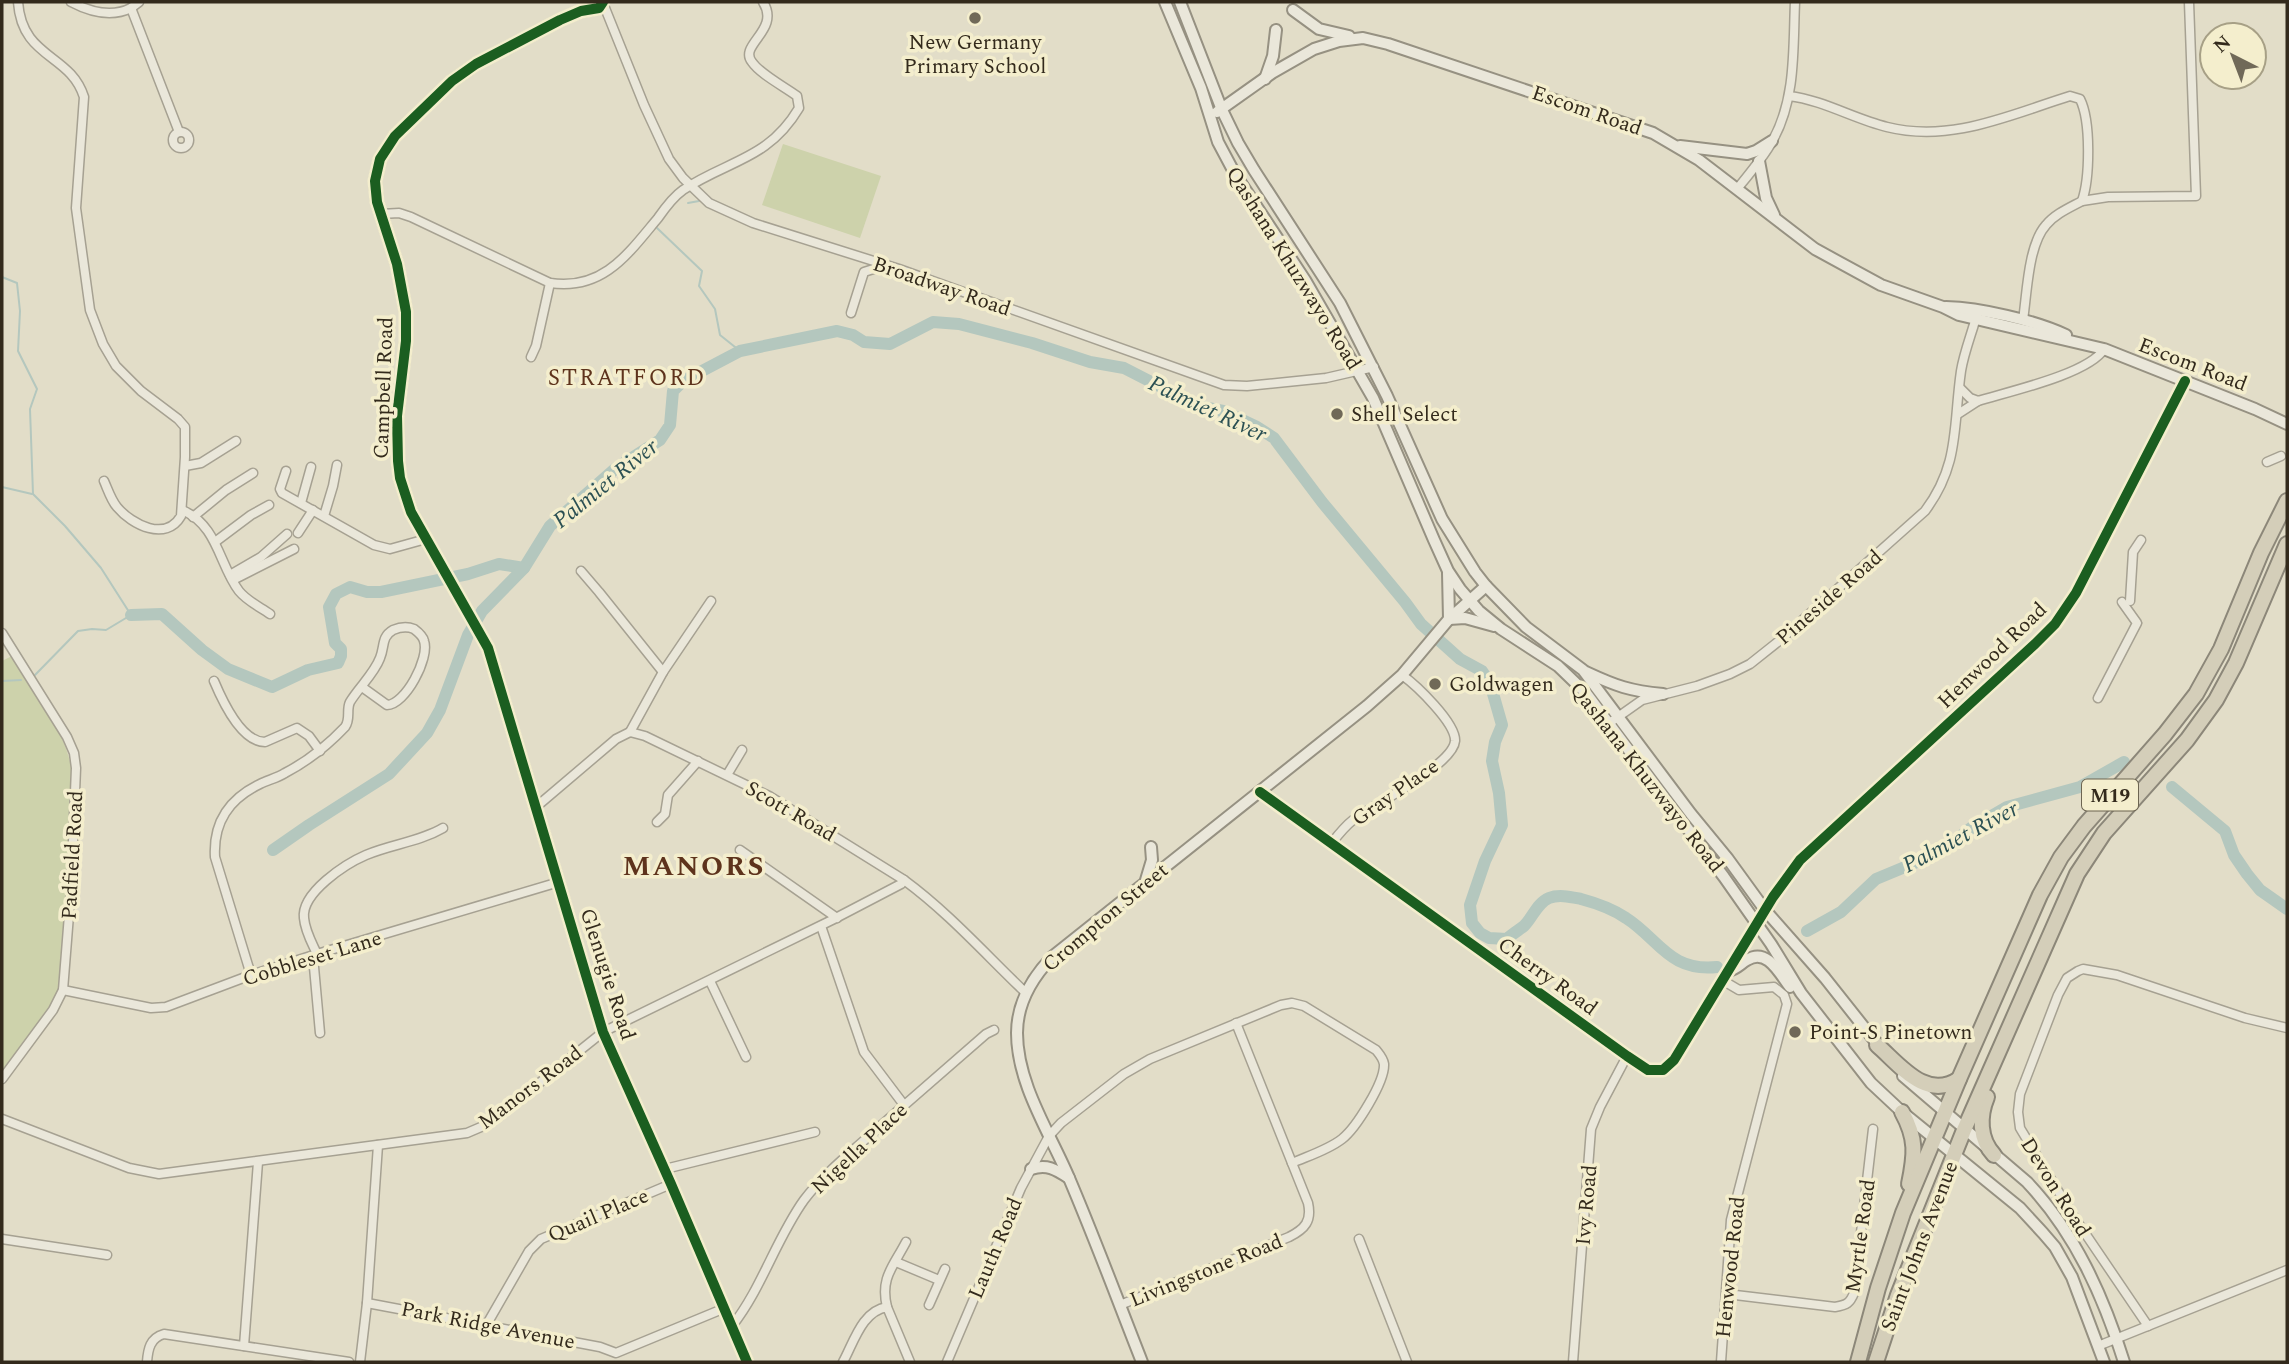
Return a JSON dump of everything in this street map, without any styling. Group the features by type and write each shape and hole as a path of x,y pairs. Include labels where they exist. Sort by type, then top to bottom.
{"highway":[{"name":"M19","path":"1945,1114 2050,875 2084,826 2173,725 2196,694 2221,649 2261,553 2287,501"},
{"name":"M19","path":"1964,1130 2077,874 2104,833 2187,740 2216,700 2236,663 2287,544"},
{"path":"1994,1154 1985,1142 1981,1116 2012,1023"},
{"path":"1877,1045 1922,1084 1940,1087 1959,1079"},
{"path":"1902,1112 1910,1126 1915,1149 1903,1213"},
{"name":"Saint Johns Avenue","path":"1858,1362 1903,1213 1945,1114"},
{"name":"Saint Johns Avenue","path":"1876,1362 1898,1295 1964,1130"}],"street":[{"path":"18,2 26,35 70,74 84,97 76,208 87,290 96,329 116,366 185,428 181,510 178,520 171,526 161,529 145,527 118,509 104,481"},
{"path":"71,2 103,13 121,12 135,5 179,132"},
{"path":"381,214 399,212 411,216 550,283 575,284 599,277 630,252 670,202 691,186 758,152 779,135 799,108 797,96 749,59 749,52 768,22 764,2"},
{"name":"Qashana Khuzwayo Road","path":"1165,2 1201,88 1218,142 1235,174 1294,261 1373,398 1448,571 1479,611 1501,629 1558,666 1586,694 1724,877 1801,993 1871,1083 1902,1112 2020,1208 2054,1247 2072,1277 2104,1362"},
{"name":"Qashana Khuzwayo Road","path":"1180,2 1222,110 1254,170 1340,303 1374,368 1442,519 1486,586 1526,627 1583,670 1765,910 1825,978 1904,1078 2035,1191 2068,1234 2090,1273 2124,1362"},
{"path":"1737,189 1772,141 1786,111 1792,71 1795,2"},
{"path":"2023,320 2033,252 2039,236 2052,219 2082,201 2108,197 2196,196 2189,2"},
{"name":"Broadway Road","path":"603,3 669,159 709,203 753,223 886,265 1224,385 1247,386 1326,378 1374,368"},
{"name":"Campbell Road","path":"493,664 480,632 407,502 400,478 397,416 406,341 406,312 397,264 375,188 376,174 380,159 396,136 452,81 476,64 581,7 599,8 603,3"},
{"path":"581,7 603,16 614,28"},
{"path":"1293,10 1319,29 1363,38"},
{"path":"1265,79 1273,56 1276,30"},
{"name":"Escom Road","path":"1209,116 1314,49 1339,41 1363,38 1416,53 1653,133 1677,145 1815,249 1845,267 1900,293 1943,307 1961,307 1976,315 2104,349 2287,424"},
{"path":"1789,96 1820,103 1884,126 1943,133 1978,125 2070,96 2080,99 2085,116 2089,167 2082,201"},
{"path":"1677,145 1747,154 1756,152 1772,141"},
{"path":"1759,161 1766,198 1775,219"},
{"path":"851,313 864,272 886,265"},
{"path":"531,356 536,346 550,283"},
{"name":"Escom Road","path":"1976,315 2023,320 2052,328 2083,343"},
{"name":"Pineside Road","path":"1608,724 1642,700 1698,686 1750,664 1917,520 1938,494 1945,479 1958,414 1961,369 1976,315"},
{"path":"1958,414 1978,401 2063,374 2093,361 2104,349"},
{"name":"Henwood Road","path":"1765,910 1800,860 2055,624 2076,593 2185,381"},
{"path":"1959,387 1970,398 1978,401"},
{"path":"185,466 201,463 236,441"},
{"path":"2267,462 2281,456"},
{"path":"324,516 337,465"},
{"path":"301,503 311,467"},
{"path":"286,471 280,491 383,549 398,548 426,539"},
{"path":"193,517 226,490 253,473"},
{"path":"215,542 270,505"},
{"path":"181,510 193,517 215,542 237,588 270,614"},
{"path":"298,533 313,510"},
{"path":"232,577 261,557 287,534"},
{"path":"2098,698 2137,623 2126,601 2133,552 2141,540"},
{"path":"232,577 294,549"},
{"path":"580,571 663,672"},
{"path":"1448,571 1449,619 1469,619 1501,629"},
{"name":"Crompton Street","path":"1142,1362 1069,1178 1036,1107 1018,1048 1017,1022 1026,993 1032,980 1052,957 1367,706 1402,675 1449,619 1486,586"},
{"path":"537,807 616,739 629,732 663,672 711,601"},
{"path":"251,975 215,857 218,823 225,811 245,793 284,774 320,751 345,727 349,720 349,706 380,659 386,636 402,627 419,633 424,641 424,654 414,679 401,700 387,705 362,687"},
{"name":"Padfield Road","path":"2,633 67,737 75,759 71,891 63,990 53,1010 2,1079"},
{"name":"Glenugie Road","path":"493,664 603,1031 747,1362"},
{"path":"1583,670 1631,691 1663,694"},
{"name":"Gray Place","path":"1331,844 1353,820 1422,777 1454,747 1455,738 1450,726 1414,684 1402,675"},
{"path":"214,681 231,715 260,743 297,727 320,751"},
{"name":"Scott Road","path":"629,732 645,736 769,796 904,880 974,940 1026,993"},
{"path":"727,775 742,750"},
{"path":"657,822 665,814 668,794 698,761"},
{"name":"Cherry Road","path":"1260,792 1648,1070 1657,1072 1668,1067 1765,910"},
{"path":"320,1033 315,955 304,919 305,904 314,891 359,858 422,839 443,828"},
{"path":"1145,882 1152,860 1151,847"},
{"path":"740,850 837,918"},
{"name":"Manors Road","path":"2,1119 129,1168 159,1174 457,1135 481,1127 498,1116 603,1031 837,918 904,880"},
{"name":"Cobbleset Lane","path":"63,990 159,1008 251,975 559,882"},
{"path":"821,926 864,1052 904,1105"},
{"path":"1725,976 1751,958 1762,956 1771,962 1791,988 1801,993"},
{"name":"Devon Road","path":"2148,1326 2071,1214 2020,1128 2020,1094 2058,995 2067,978 2083,969 2117,975 2245,1018 2287,1028"},
{"name":"Henwood Road","path":"1721,1362 1731,1220 1787,1004 1784,995 1774,987 1739,990 1725,976"},
{"path":"710,981 746,1057"},
{"path":"1236,1023 1280,1005 1298,1004 1313,1010 1376,1050 1383,1058 1382,1076 1352,1129 1331,1146 1292,1163"},
{"name":"Lauth Road","path":"947,1362 1010,1211 1049,1136 1072,1114 1133,1068 1236,1023"},
{"name":"Livingstone Road","path":"1120,1305 1273,1244 1302,1229 1308,1221 1309,1208 1236,1023"},
{"name":"Nigella Place","path":"732,1326 753,1294 803,1201 840,1162 993,1030"},
{"name":"Ivy Road","path":"1573,1362 1591,1129 1627,1056"},
{"name":"Myrtle Road","path":"1727,1294 1835,1307 1851,1302 1856,1281 1873,1129"},
{"path":"665,1169 815,1132"},
{"path":"360,1362 378,1145"},
{"path":"244,1346 258,1162"},
{"path":"1031,1169 1048,1167 1069,1178"},
{"name":"Quail Place","path":"487,1324 529,1251 541,1239 671,1184"},
{"path":"2,1239 107,1255"},
{"path":"1359,1239 1407,1362"},
{"path":"906,1242 883,1288 887,1307 910,1362"},
{"path":"896,1262 939,1280"},
{"path":"929,1305 945,1269"},
{"path":"2098,1346 2287,1270"},
{"name":"Park Ridge Avenue","path":"367,1303 487,1324 600,1347 615,1353"},
{"path":"843,1362 868,1315 876,1308 887,1307"},
{"path":"612,1362 615,1353 725,1308"},
{"path":"147,1362 150,1345 161,1335 349,1362"}],"green space":[{"path":"783,144 881,176 860,238 762,205"},
{"path":"12,656 58,729 70,761 73,778 63,974 57,1003 2,1073 2,661"}],"waterway":[{"path":"688,203 699,201"},
{"path":"657,228 702,271 699,286 715,309 720,335 740,351"},
{"path":"2,277 17,283 20,311 18,351 37,389 30,409 33,494 101,568 131,615 106,630 78,631 35,675"},
{"name":"Palmiet River","path":"131,615 162,614 228,669 272,687 308,670 338,663 341,649 335,643 329,607 336,594 350,587 367,592 381,592 468,574 499,564 524,568 550,526 616,468 660,440 670,425 673,391 683,381 740,351 837,331 853,335 864,342 890,344 933,322 959,324 1090,362 1124,368 1198,406 1223,411 1274,438 1421,624 1460,659 1482,671 1490,683 1502,725 1495,742 1492,761 1502,825 1485,861 1470,905 1472,923 1480,933 1489,938 1507,939 1524,926 1545,900 1557,896 1569,897 1598,904 1621,915 1676,959 1701,967 1717,967"},
{"path":"2,487 32,494"},
{"name":"Palmiet River","path":"273,850 389,774 427,733 440,710 468,635 482,611 524,568"},
{"name":"Palmiet River","path":"2,681 21,680"},
{"name":"Palmiet River","path":"1807,931 1841,912 1876,879 1941,852 1971,828 2007,807 2080,787 2124,762"},
{"name":"Palmiet River","path":"2172,787 2225,831 2234,855 2247,874 2260,890 2287,909"}],"cycle path":[{"path":"603,2 599,8 581,11 560,20 476,64 452,81 395,136 380,159 375,181 377,202 397,264 406,312 406,341 397,416 398,461 400,478 411,512 488,648 603,1032 747,1362"},
{"path":"1260,792 1627,1056 1648,1070 1663,1070 1674,1060 1773,897 1800,860 2055,624 2076,593 2185,381"}],"place":[{"name":"New Germany Primary School","path":"975,18"},
{"name":"Shell Select","path":"1337,414"},
{"name":"Goldwagen","path":"1435,684"},
{"name":"Point-S Pinetown","path":"1795,1032"}],"district":[{"name":"STRATFORD","path":"627,377"},
{"name":"MANORS","path":"694,865"}]}
